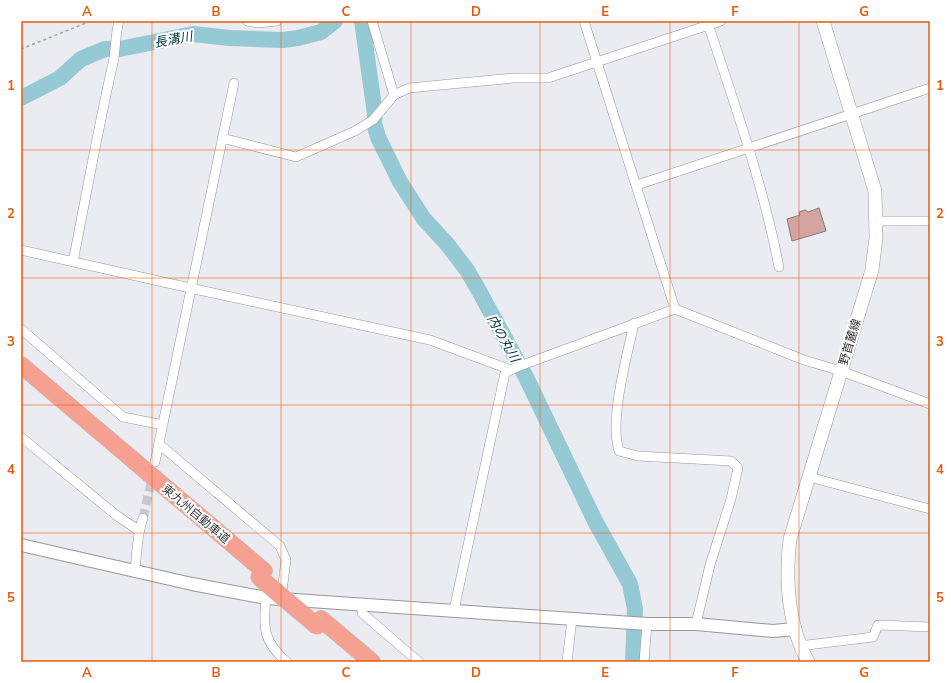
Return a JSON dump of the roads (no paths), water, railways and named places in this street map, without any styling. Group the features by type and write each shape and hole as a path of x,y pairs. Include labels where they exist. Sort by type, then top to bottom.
{"highway":[{"name":"東九州自動車道","path":"21,365 261,574"},
{"name":"東九州自動車道","path":"21,375 319,623 372,662"},
{"name":"東九州自動車道","path":"319,623 357,662"}],"main road":[{"name":"野首麓線","path":"808,662 799,646 795,629 787,564 790,539 872,270 876,238 875,191 823,21"}],"street":[{"path":"73,262 114,55 119,21"},
{"path":"246,21 258,23 277,21"},
{"path":"372,21 394,95"},
{"path":"584,21 675,309"},
{"path":"222,138 296,158 355,131 373,120 394,95 409,88 514,78 548,78 707,23 721,21"},
{"path":"707,23 748,148 775,246 779,267"},
{"path":"155,462 190,288 234,83"},
{"path":"637,185 930,88"},
{"path":"876,221 930,221"},
{"path":"21,250 430,340 511,370"},
{"path":"454,610 505,374 511,370 675,309 804,360 841,371 930,404"},
{"path":"634,323 618,405 616,441 619,451 638,456 732,461 738,468 731,499 710,565 696,624"},
{"path":"21,329 123,417 163,425"},
{"path":"21,437 116,515 138,530"},
{"path":"159,444 280,546 286,560 281,600"},
{"path":"809,477 930,509"},
{"path":"135,570 139,542 138,530 143,518"},
{"path":"21,545 281,600 454,610 647,624 696,624 773,631 795,629"},
{"path":"266,598 264,621 265,633 270,644 287,662"},
{"path":"362,605 362,613 419,662"},
{"path":"567,662 572,619"},
{"path":"644,662 647,624"},
{"path":"799,646 873,637 878,625 930,627"}],"waterway":[{"name":"長溝川","path":"21,98 60,78 81,59 105,49 120,49 193,34 230,38 283,40 321,32 335,21"},
{"name":"内の丸川","path":"362,21 375,114 374,123 378,137 400,182 424,219 447,244 467,270 478,289 526,377 595,521 630,584 635,609 633,662"}],"tunnel":[{"path":"143,518 153,474"}]}
